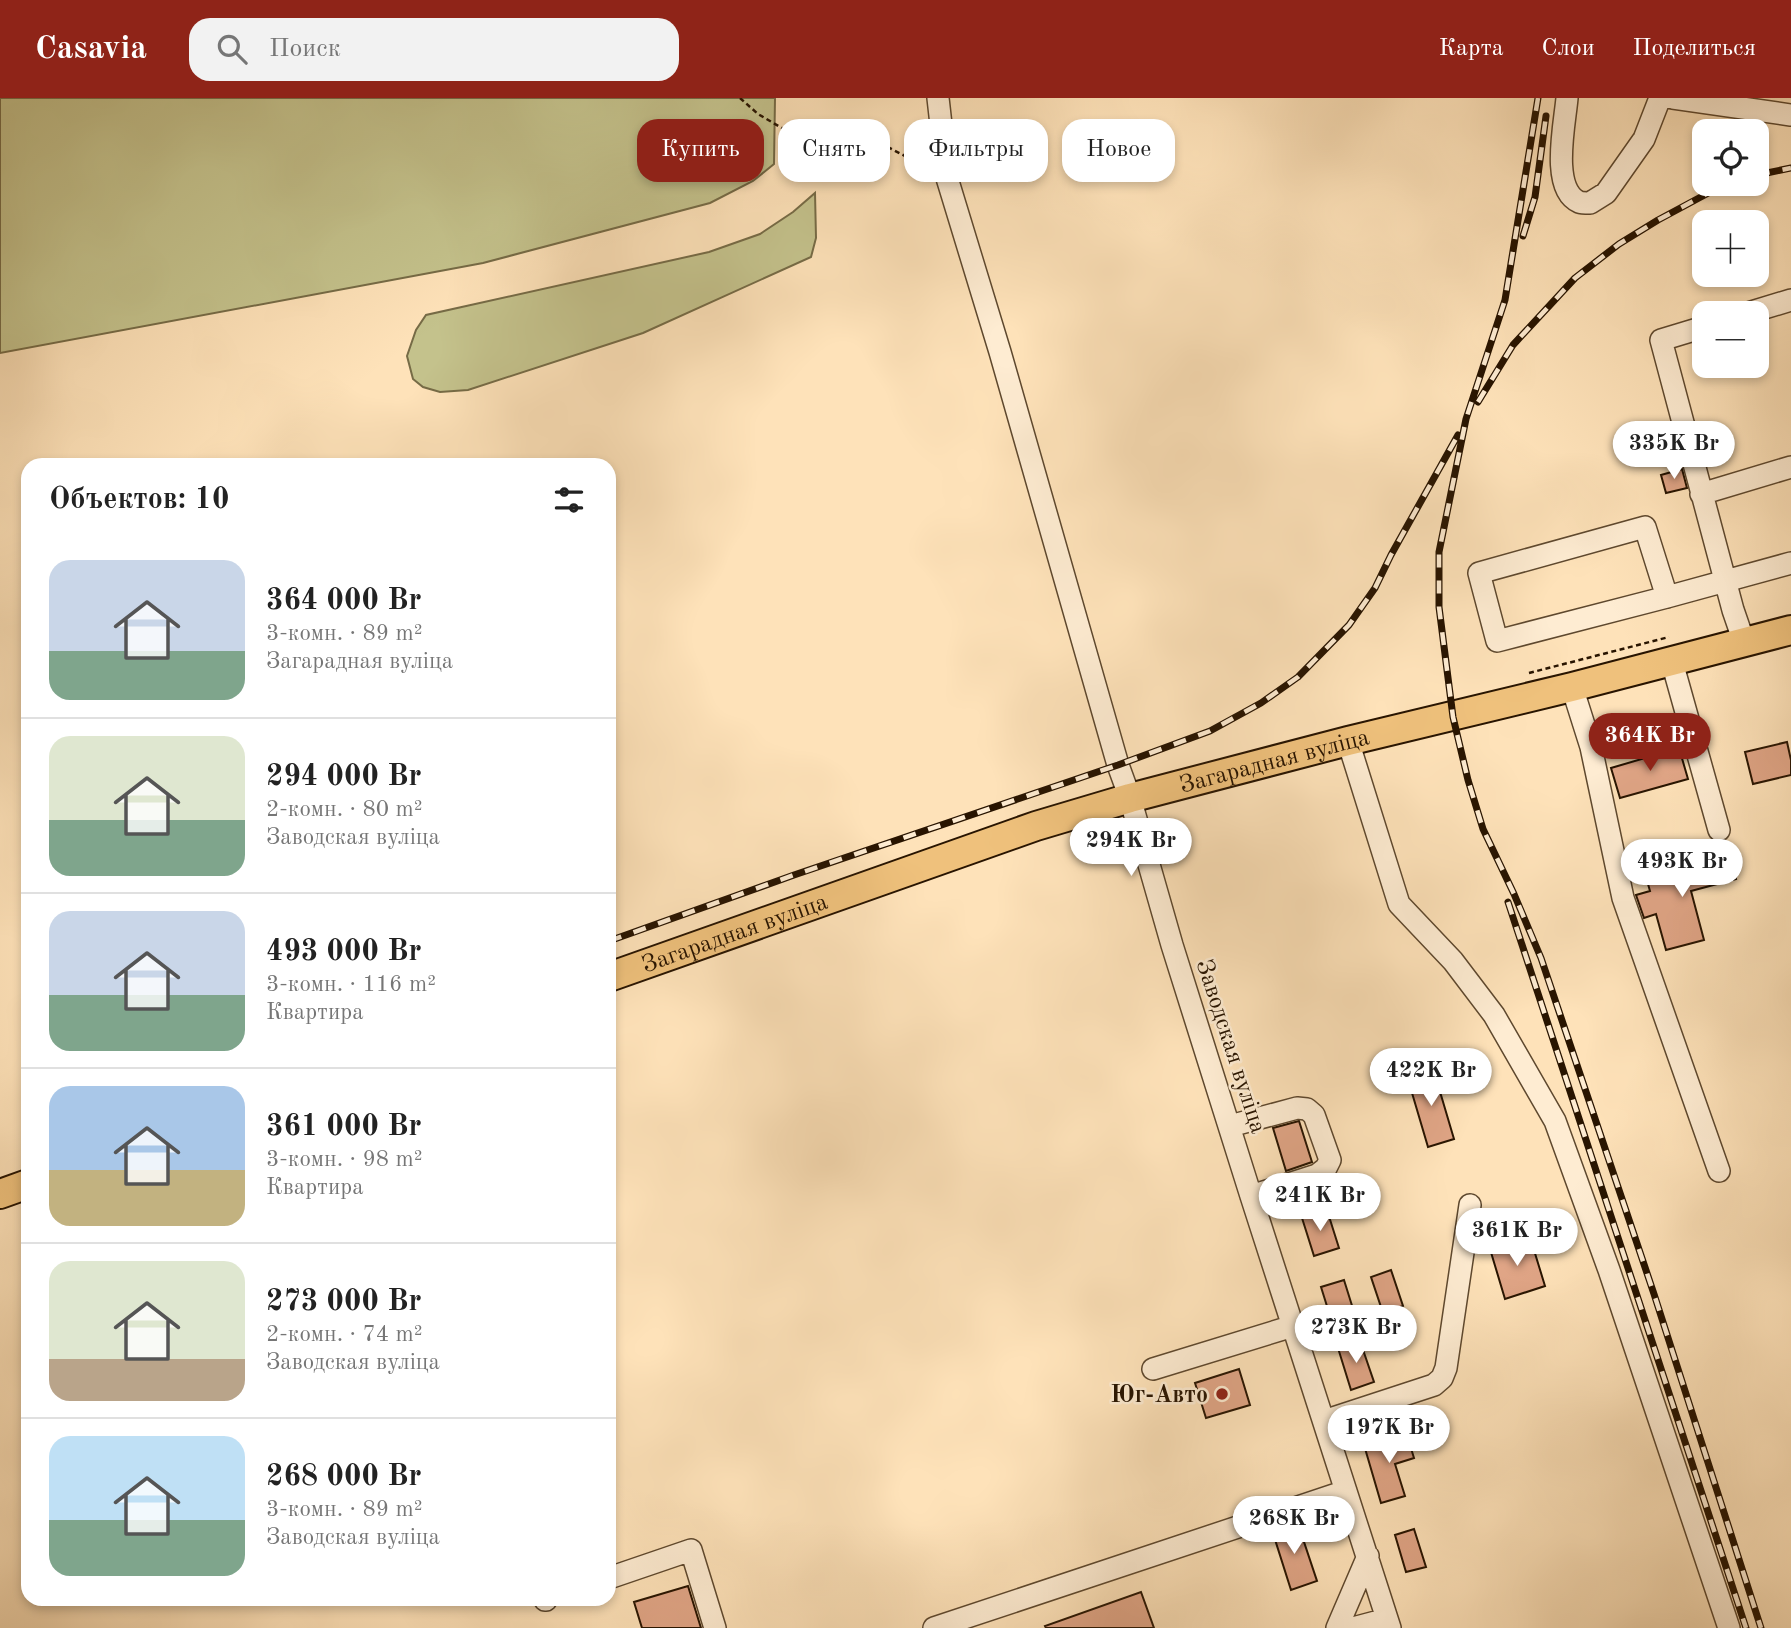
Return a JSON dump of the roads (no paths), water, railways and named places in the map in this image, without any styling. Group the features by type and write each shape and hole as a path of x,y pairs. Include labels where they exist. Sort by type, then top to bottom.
{"main road":[{"name":"Загарадная вуліца","path":"616,975 1036,826 1130,798 1791,630"},
{"path":"0,1194 21,1186"}],"street":[{"name":"Заводская вуліца","path":"938,98 947,178 1000,352 1118,765 1172,945 1388,1624"},
{"path":"1567,98 1561,163 1565,188 1578,202 1590,204 1606,193 1644,139 1660,98"},
{"path":"1673,98 1791,116"},
{"path":"1769,307 1791,300"},
{"path":"1692,331 1661,340 1701,494 1744,642"},
{"path":"1701,494 1791,467"},
{"path":"1667,597 1644,527 1479,573 1497,641 1667,597 1791,563"},
{"path":"1672,662 1719,830"},
{"path":"1572,687 1591,747 1623,898 1719,1171"},
{"path":"1348,741 1399,904 1454,961 1494,1015 1555,1121 1609,1270 1729,1628"},
{"path":"1230,1126 1297,1108 1307,1109 1314,1115 1330,1160 1326,1168 1317,1175 1251,1196"},
{"path":"1324,1421 1434,1385 1442,1378 1446,1368 1470,1205"},
{"path":"1153,1369 1293,1326"},
{"path":"934,1628 1346,1491"},
{"path":"616,1576 691,1550 715,1628"},
{"path":"1337,1628 1367,1556"},
{"path":"1353,1628 1388,1624"}],"railway":[{"path":"1538,98 1505,300 1466,419 1439,552 1439,607 1453,717 1483,829 1541,958 1654,1294 1761,1628"},
{"path":"1523,236 1535,197 1546,116"},
{"path":"1769,173 1791,168"},
{"path":"1478,402 1513,345 1575,278 1619,244 1703,196"},
{"path":"616,939 1118,765 1210,731 1261,703 1298,677 1349,625 1375,588 1458,435"},
{"path":"1508,902 1746,1628"}],"place":[{"name":"Юг-Авто","path":"1222,1394"}]}
